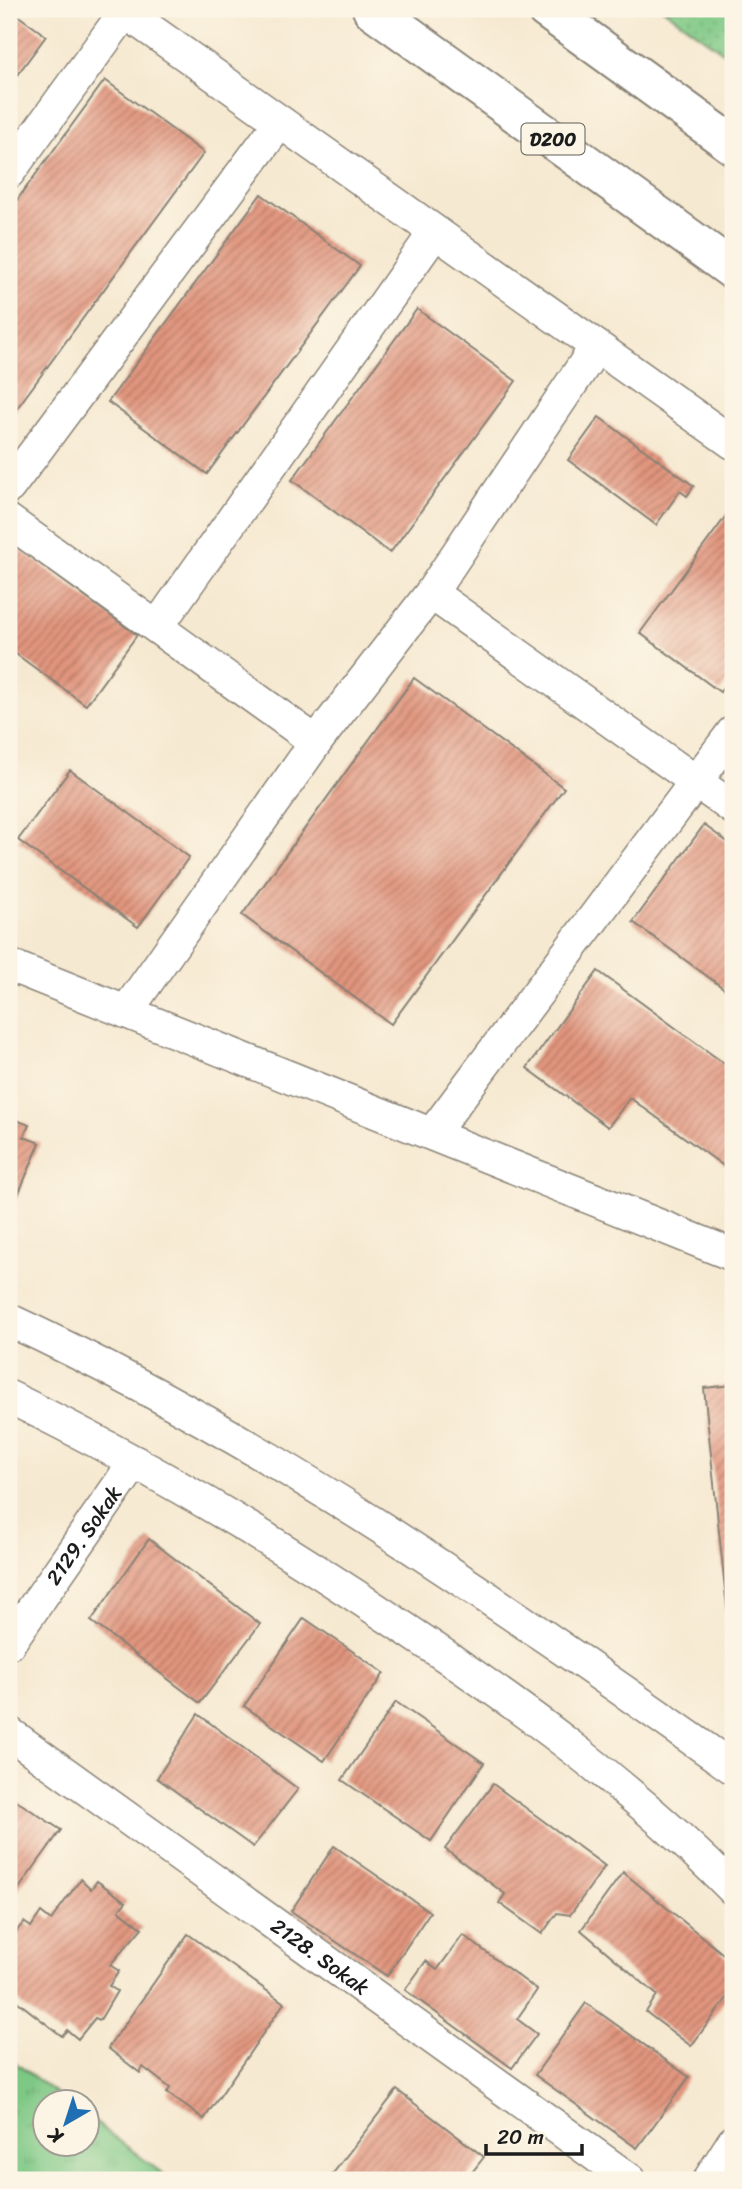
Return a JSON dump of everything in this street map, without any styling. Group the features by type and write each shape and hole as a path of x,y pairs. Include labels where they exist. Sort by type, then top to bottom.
{"highway":[{"name":"D200","path":"372,9 733,270"},
{"path":"546,9 733,145"}],"street":[{"path":"9,172 123,10 733,443"},
{"path":"9,487 280,122"},
{"path":"157,627 435,232"},
{"path":"126,1012 316,741 432,593 596,347"},
{"path":"9,521 316,741"},
{"path":"432,593 733,808"},
{"path":"432,1134 733,732"},
{"path":"9,965 733,1255"},
{"path":"9,1320 94,1360 222,1429 378,1523 733,1768"},
{"path":"9,1397 135,1462 312,1568 509,1697 596,1764 685,1841 733,1889"},
{"name":"2129. Sokak","path":"9,1643 135,1462"},
{"name":"2128. Sokak","path":"9,1733 630,2180"},
{"path":"709,2180 733,2142"}],"green space":[{"path":"663,9 733,9 733,59"},
{"path":"9,2058 49,2088 32,2088 32,2158 102,2158 102,2128 171,2180 9,2180"}],"building":[{"path":"9,9 46,36 9,86"},
{"path":"105,80 204,153 12,415 9,412 9,211"},
{"path":"261,194 360,266 207,474 108,402"},
{"path":"417,309 516,381 390,553 292,480"},
{"path":"599,417 694,486 687,496 680,491 656,525 568,460"},
{"path":"729,512 733,515 733,674 720,692 640,633"},
{"path":"17,547 137,635 86,705 9,649 9,559"},
{"path":"414,678 564,788 391,1024 242,915"},
{"path":"70,770 189,857 138,927 18,840"},
{"path":"704,825 733,846 733,995 633,922"},
{"path":"598,971 733,1070 733,1156 725,1167 630,1098 608,1127 527,1068"},
{"path":"9,1117 29,1125 24,1137 40,1143 12,1209 9,1208"},
{"path":"733,1385 733,1646 731,1646 704,1388"},
{"path":"149,1539 260,1624 200,1703 91,1621"},
{"path":"304,1618 384,1673 324,1761 244,1706"},
{"path":"396,1702 484,1763 431,1841 342,1780"},
{"path":"198,1714 298,1789 253,1847 157,1778"},
{"path":"493,1784 605,1866 570,1915 557,1913 542,1934 499,1903 505,1894 445,1849"},
{"path":"9,1796 61,1830 9,1902"},
{"path":"334,1846 430,1912 387,1976 291,1911"},
{"path":"623,1872 728,1958 733,1990 691,2046 646,2012 657,1995 581,1930"},
{"path":"81,1879 91,1889 97,1881 126,1902 119,1910 142,1928 110,1965 119,1971 109,1986 117,1991 100,2020 95,2018 78,2039 67,2030 62,2036 9,1995 9,1940 24,1922 31,1927 41,1912 51,1920"},
{"path":"188,1934 284,2003 204,2119 167,2093 170,2088 143,2067 140,2073 108,2048"},
{"path":"463,1935 537,1990 517,2019 537,2034 512,2068 405,1990 426,1961 437,1970"},
{"path":"586,2003 689,2077 637,2148 535,2075"},
{"path":"397,2090 484,2157 466,2180 328,2180"}]}
